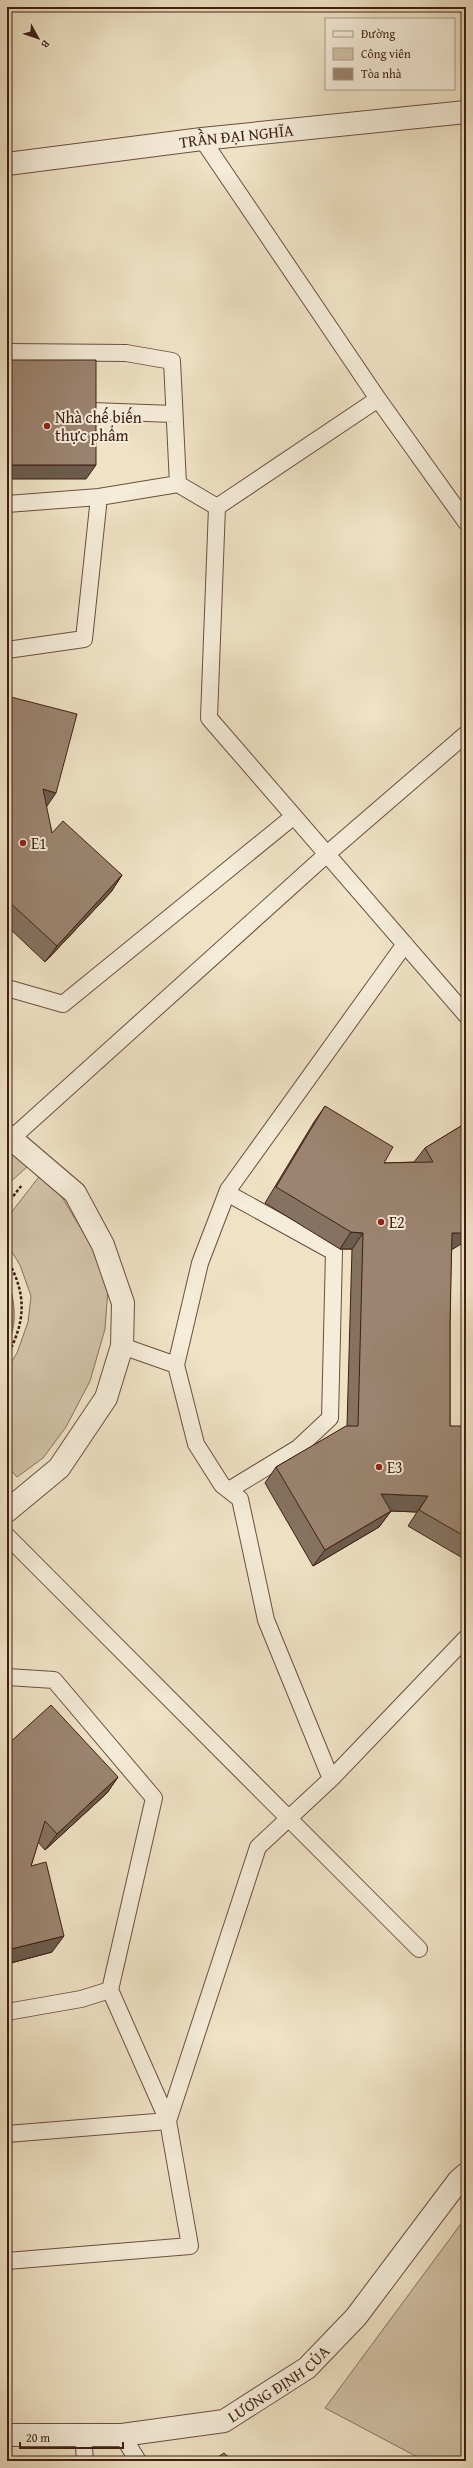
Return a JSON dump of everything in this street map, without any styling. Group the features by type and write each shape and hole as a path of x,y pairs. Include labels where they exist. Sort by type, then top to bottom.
{"street":[{"name":"TRẦN ĐẠI NGHĨA","path":"7,164 202,139 466,112"},
{"path":"7,1510 59,1468 106,1398 122,1346 123,1303 103,1245 75,1193 9,1136"},
{"name":"LƯƠNG ĐỊNH CỦA","path":"7,2434 122,2435 224,2421 307,2368 356,2317 459,2180 466,2174"}],"lane":[{"path":"202,139 378,399 466,522"},
{"path":"7,352 126,353 172,361 178,484"},
{"path":"217,507 378,399"},
{"path":"92,411 174,414"},
{"path":"7,504 99,497 178,484 217,507"},
{"path":"7,650 84,639 99,497"},
{"path":"217,507 209,718 466,1014"},
{"path":"9,1136 327,854 466,734"},
{"path":"7,988 63,1004 294,816"},
{"path":"331,1780 266,1620 240,1499 222,1486 196,1444 176,1365 200,1263 227,1193 404,944"},
{"path":"227,1193 334,1252 330,1418 298,1448 229,1490"},
{"path":"122,1346 176,1365"},
{"path":"7,1536 420,1949"},
{"path":"168,2121 258,1847 331,1780 466,1638"},
{"path":"7,1677 54,1680 154,1798 110,1990 168,2121 190,2246 7,2261"},
{"path":"7,2012 81,1999 110,1990"},
{"path":"7,2134 168,2121"},
{"path":"83,2435 85,2461"},
{"path":"122,2435 138,2461"}],"path":[{"path":"7,1259 18,1279 22,1311 17,1338 7,1356"}],"green space":[{"path":"7,1145 28,1166 7,1185"},
{"path":"45,1169 109,1275 105,1329 90,1381 66,1427 43,1458 17,1477 7,1466 7,1369 17,1353 28,1322 31,1296 20,1265 7,1244 7,1218"},
{"path":"466,2217 466,2461 425,2461 325,2408"}],"water":[{"path":"7,1276 12,1293 14,1319 11,1336 7,1344"}],"building":[{"name":"Nhà chế biến thực phẩm","path":"7,360 96,360 96,465 7,465"},
{"name":"E1","path":"7,696 77,714 56,793 43,789 52,833 63,821 122,875 57,946 7,900"},
{"path":"325,1106 393,1147 384,1163 433,1162 425,1148 466,1123 466,1232 452,1233 450,1426 462,1426 466,1428 466,1537 419,1510 428,1496 381,1494 391,1511 325,1550 276,1467 346,1426 358,1426 363,1233 351,1232 276,1187"},
{"path":"51,1705 118,1777 57,1834 45,1821 31,1866 46,1862 64,1936 7,1950 7,1745"},
{"path":"224,2453 233,2461 212,2461"}],"place":[{"name":"Nhà chế biến thực phẩm","path":"47,426"},
{"name":"E1","path":"23,843"},
{"name":"E2","path":"381,1222"},
{"name":"E3","path":"379,1467"}]}
